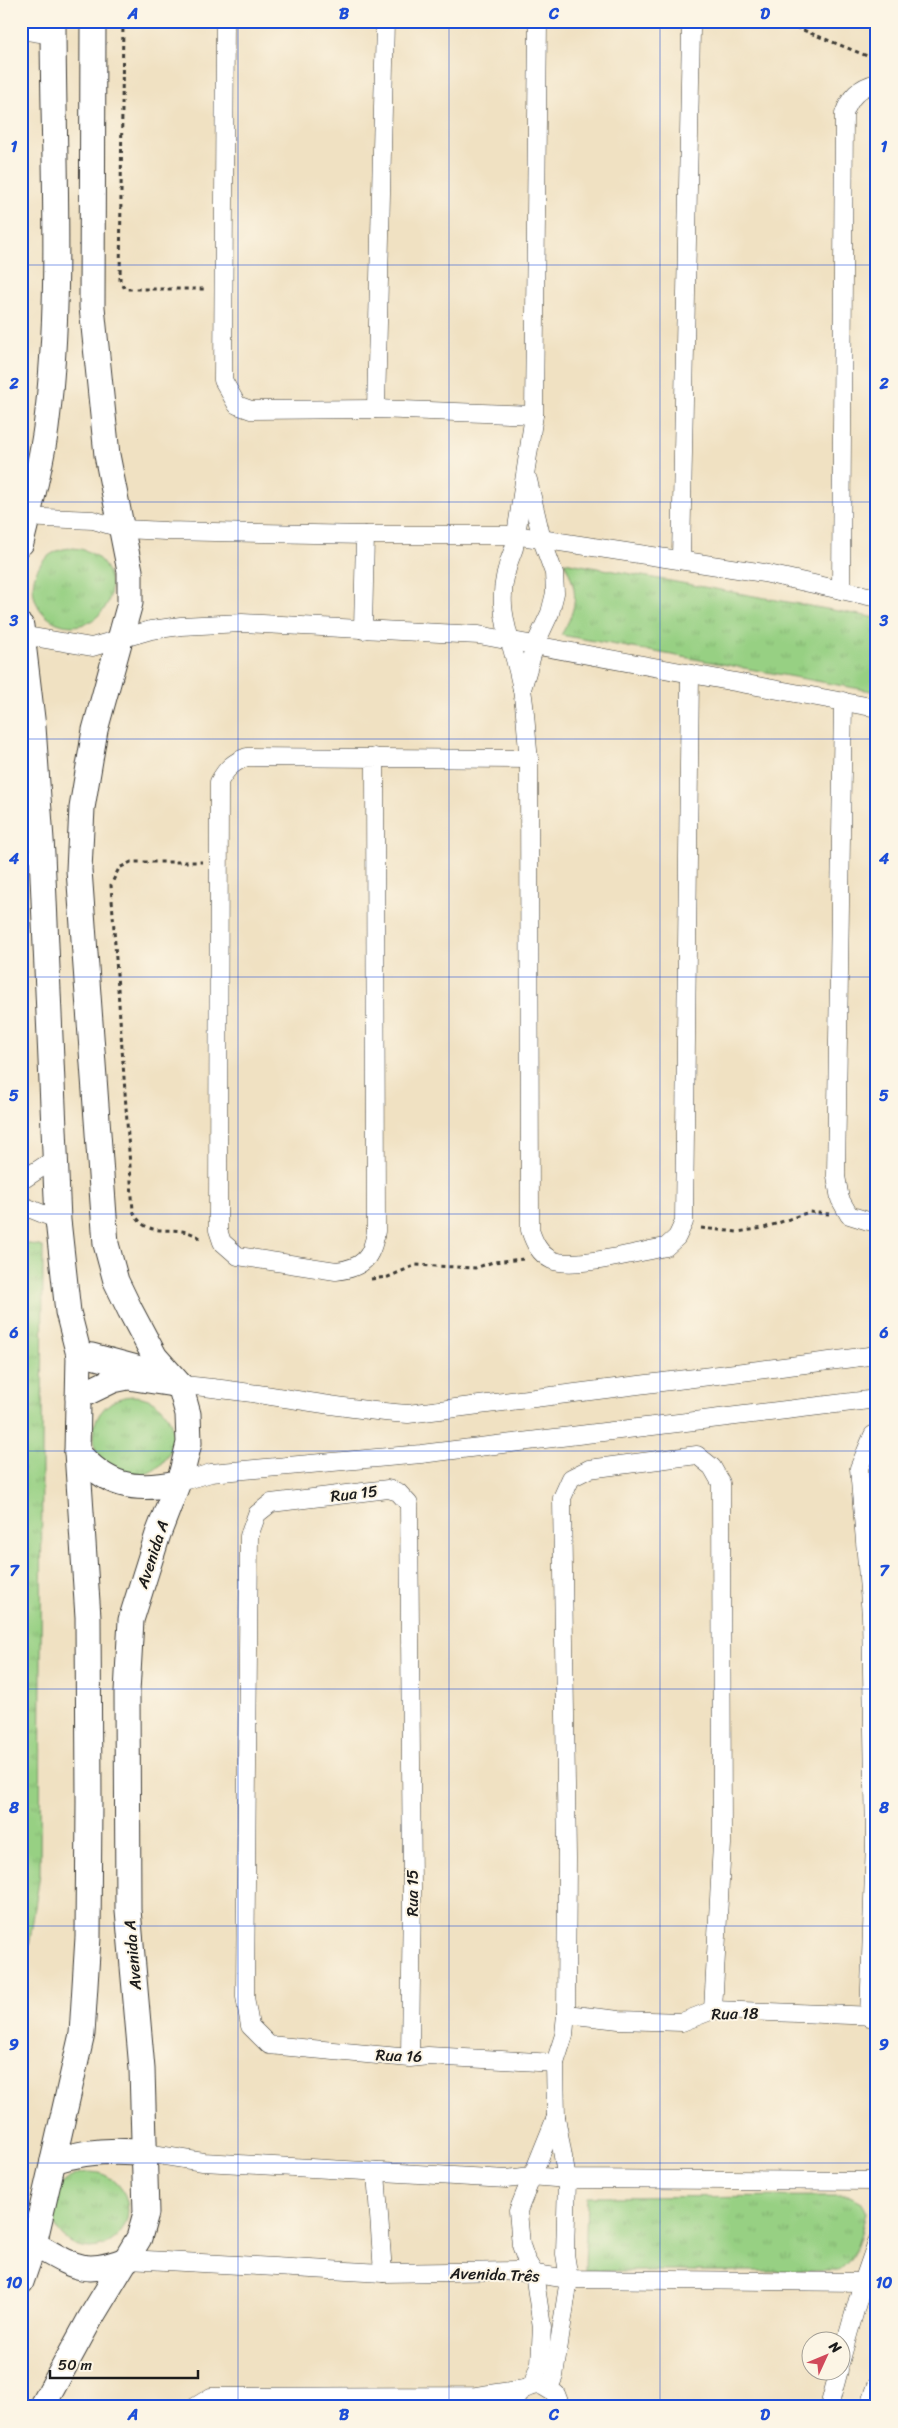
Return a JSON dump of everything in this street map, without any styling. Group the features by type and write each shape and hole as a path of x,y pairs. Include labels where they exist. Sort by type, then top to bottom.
{"main road":[{"path":"77,1452 102,1475 120,1485 135,1487 177,1483 189,1442 188,1414 180,1385 155,1357 130,1310 116,1281 106,1244 79,870 82,808 96,730 130,603 130,571 107,454 92,307 93,21"},
{"path":"21,543 24,517 46,428 55,305 56,122 53,28"},
{"path":"21,2282 34,2244 82,2034 88,1937 88,1617 77,1452 79,1355 68,1312 58,1220 42,854 33,727 22,632"},
{"path":"79,1355 141,1368 180,1385"},
{"path":"78,1397 113,1380 128,1377 180,1385"},
{"name":"Avenida A","path":"42,2407 90,2319 128,2259 139,2238 146,2213 146,2153 142,2069 128,1910 127,1692 131,1620 158,1534 177,1483"},
{"path":"53,2161 78,2154 106,2150 146,2153"},
{"path":"34,2244 77,2268 109,2268 128,2259"}],"street":[{"path":"225,21 223,380 237,405 251,410 376,409 534,415"},
{"path":"376,409 385,21"},
{"path":"538,21 534,415 526,475 514,535 514,548 507,563 501,596 508,640 522,689 529,759 530,1230 536,1248 551,1260 571,1264 666,1247 677,1237 684,1222 690,674"},
{"path":"681,559 691,29 689,21"},
{"path":"21,30 53,28"},
{"path":"840,590 844,114 848,103 855,94 864,86 877,83"},
{"path":"522,689 535,645 550,613 555,593 554,573 542,540 526,475"},
{"path":"24,517 93,520 123,529 365,535 514,535 764,573 877,598"},
{"path":"363,630 365,535"},
{"path":"22,632 92,647 151,630 182,626 242,623 479,635 877,708"},
{"path":"844,701 836,1176 840,1199 849,1215 868,1221 877,1220"},
{"path":"376,757 376,1232 374,1249 362,1263 349,1270 336,1271 238,1256 222,1242 218,1230 218,782 235,761 247,757 376,757 529,759"},
{"path":"21,1180 56,1158"},
{"path":"21,1205 58,1220"},
{"path":"180,1385 224,1388 375,1411 408,1414 877,1355"},
{"path":"177,1483 210,1473 421,1454 877,1400"},
{"path":"873,2016 875,1840 871,1615 859,1468 873,1435 877,1433"},
{"path":"527,2394 554,2376 569,2279 565,2254 567,2179 556,2117 556,2063 564,2035 566,2014 567,1858 562,1498 571,1478 589,1469 697,1455 712,1467 721,1483 722,1844 713,2010"},
{"name":"Rua 15","path":"250,2026 245,1997 249,1536 257,1514 271,1503 388,1489 398,1492 409,1504 412,1881 410,2058"},
{"name":"Rua 18","path":"566,2014 619,2020 682,2022 713,2010 873,2016"},
{"name":"Rua 16","path":"250,2026 269,2045 410,2058 428,2056 556,2063"},
{"path":"527,2394 540,2363 542,2327 534,2273 526,2260 521,2245 518,2211 556,2117"},
{"path":"146,2153 204,2162 507,2178 531,2176 567,2179 877,2181"},
{"path":"376,2172 383,2272"},
{"path":"849,2330 877,2242"},
{"name":"Avenida Três","path":"128,2259 383,2272 514,2271 569,2279 863,2282"},
{"path":"828,2407 835,2380"},
{"path":"869,2407 877,2385"},
{"path":"195,2407 211,2397 357,2402 556,2394 561,2407"}],"path":[{"path":"123,21 120,280 125,289 223,288"},
{"path":"781,21 877,60"},
{"path":"201,1238 194,1233 171,1229 151,1230 138,1222 133,1211 111,885 119,868 131,862 219,862"},
{"path":"694,1228 713,1228 737,1232 764,1228 809,1212 849,1215"},
{"path":"369,1279 388,1277 416,1265 475,1268 493,1262 526,1259 533,1261"}],"green space":[{"path":"72,548 87,551 104,565 108,572 111,587 108,602 94,619 87,623 72,626 57,623 40,609 36,602 33,587 36,572 50,555 57,551"},
{"path":"564,562 877,618 877,692 561,635 571,616 574,599 572,582"},
{"path":"21,1242 43,1247 40,1874 21,2000"},
{"path":"133,1396 148,1399 161,1408 170,1421 173,1436 170,1451 161,1464 148,1473 133,1476 118,1473 105,1464 96,1451 93,1436 96,1421 105,1408 118,1399"},
{"path":"90,2172 105,2175 117,2183 125,2195 128,2210 125,2225 117,2237 105,2245 90,2248 75,2245 63,2237 55,2225 52,2210 55,2195 63,2183 75,2175"},
{"path":"850,2196 861,2202 866,2213 854,2252 838,2271 585,2271 587,2197"}]}
